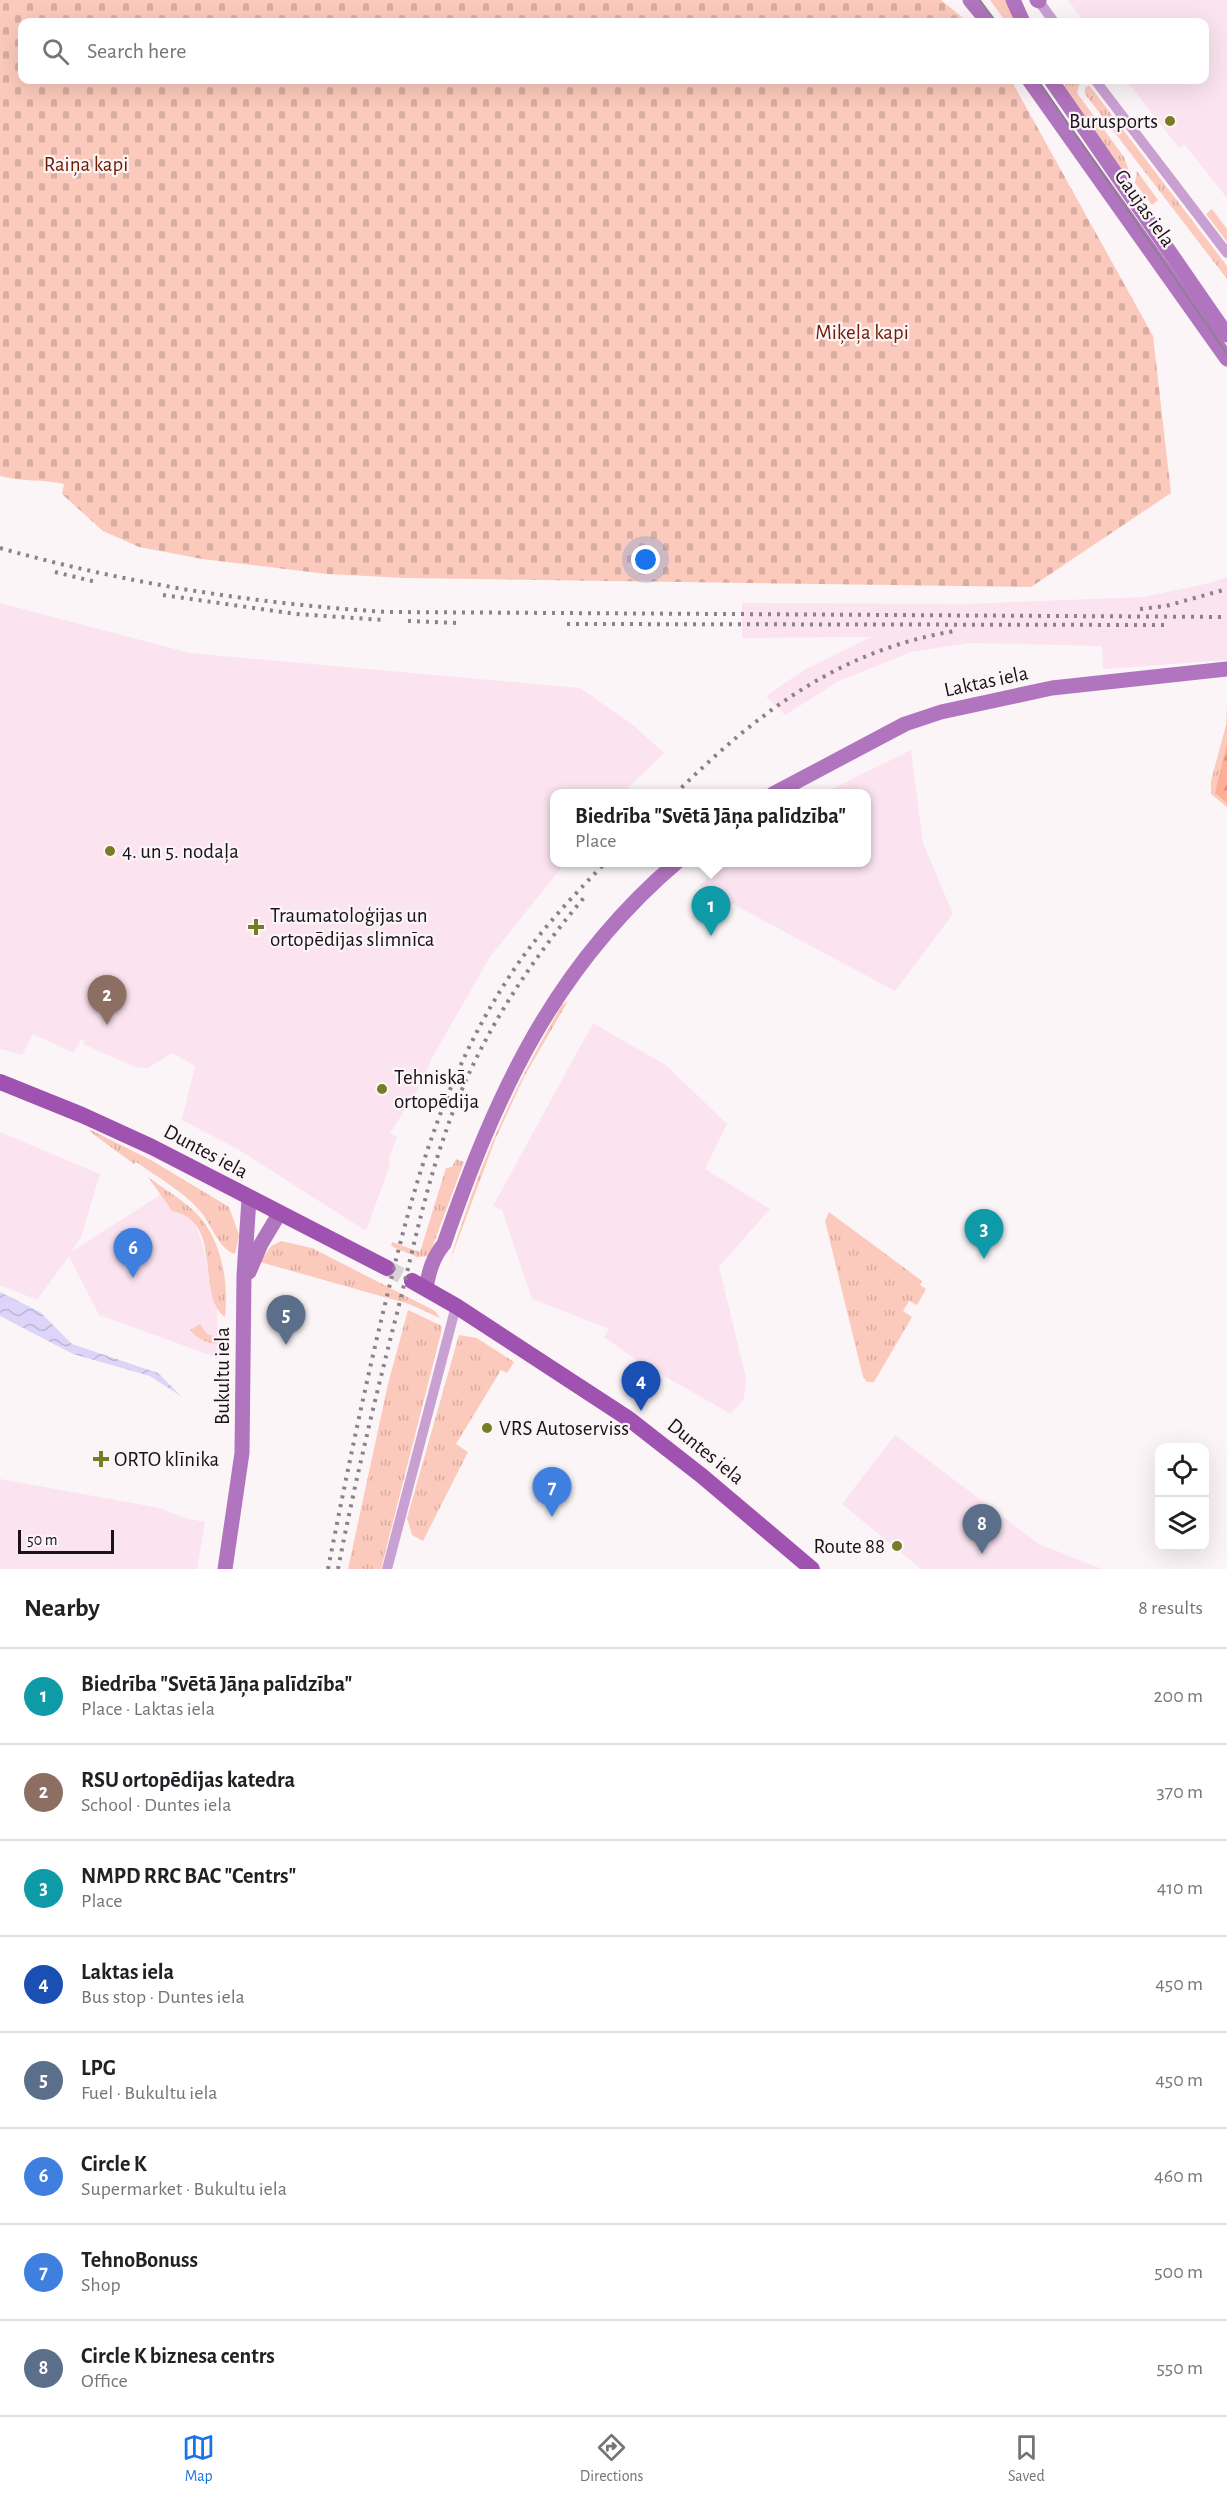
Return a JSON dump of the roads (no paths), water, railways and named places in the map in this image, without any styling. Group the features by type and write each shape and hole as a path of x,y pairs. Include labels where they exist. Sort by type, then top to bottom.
{"main road":[{"name":"Duntes iela","path":"0,1082 71,1110 152,1147 249,1199 387,1268"},
{"name":"Duntes iela","path":"419,1285 456,1306 662,1444 812,1569"}],"street":[{"path":"970,0 985,18"},
{"path":"1013,0 1021,18"},
{"path":"1038,0 1051,18"},
{"name":"Gaujas iela","path":"1032,84 1227,359"},
{"name":"Gaujas iela","path":"1055,84 1227,335"},
{"name":"Gaujas iela","path":"1098,84 1227,253"},
{"name":"Laktas iela","path":"782,789 905,724 941,712 1063,687 1227,669"},
{"path":"419,1285 444,1244 492,1116 546,1014 579,965 615,921 672,867"},
{"name":"Bukultu iela","path":"225,1569 242,1453 244,1289 249,1199"},
{"name":"Bukultu iela","path":"244,1289 261,1244 279,1214"},
{"path":"387,1569 456,1306"}],"water":[{"path":"0,1292 40,1312 72,1344 158,1373 182,1397 150,1376 73,1354 0,1316"}],"tunnel":[{"path":"387,1268 412,1281"}],"tram line":[{"path":"980,0 993,18"},
{"path":"1041,84 1227,354"}],"railway":[{"path":"0,548 96,572 192,590 290,604 388,612 1227,617"},
{"path":"55,572 96,582"},
{"path":"1140,609 1166,606 1227,589"},
{"path":"163,595 296,614 384,620"},
{"path":"408,621 459,623"},
{"path":"567,624 1170,625"},
{"path":"680,789 737,737 802,689 874,653 913,640 955,631"},
{"path":"328,1569 382,1316 412,1201 437,1123 468,1049 487,1012 519,961 567,903 601,867"},
{"path":"338,1569 366,1438 431,1177 457,1101 504,1007 543,949 587,894"}],"place":[{"name":"Burusports","path":"1170,121"},
{"name":"4. un 5. nodaļa","path":"110,851"},
{"name":"Traumatoloģijas un ortopēdijas slimnīca","path":"256,927"},
{"name":"Biedrība \"Svētā Jāņa palīdzība\"","path":"711,936"},
{"name":"RSU ortopēdijas katedra","path":"107,1025"},
{"name":"Tehniskā ortopēdija","path":"382,1089"},
{"name":"NMPD RRC BAC \"Centrs\"","path":"984,1259"},
{"name":"Circle K","path":"133,1278"},
{"name":"LPG","path":"286,1345"},
{"name":"Laktas iela","path":"641,1411"},
{"name":"VRS Autoserviss","path":"487,1428"},
{"name":"ORTO klīnika","path":"101,1459"},
{"name":"TehnoBonuss","path":"552,1517"},
{"name":"Route 88","path":"897,1546"},
{"name":"Circle K biznesa centrs","path":"982,1554"}],"park label":[{"name":"Raiņa kapi","path":"86,164"},
{"name":"Miķeļa kapi","path":"862,332"}]}
